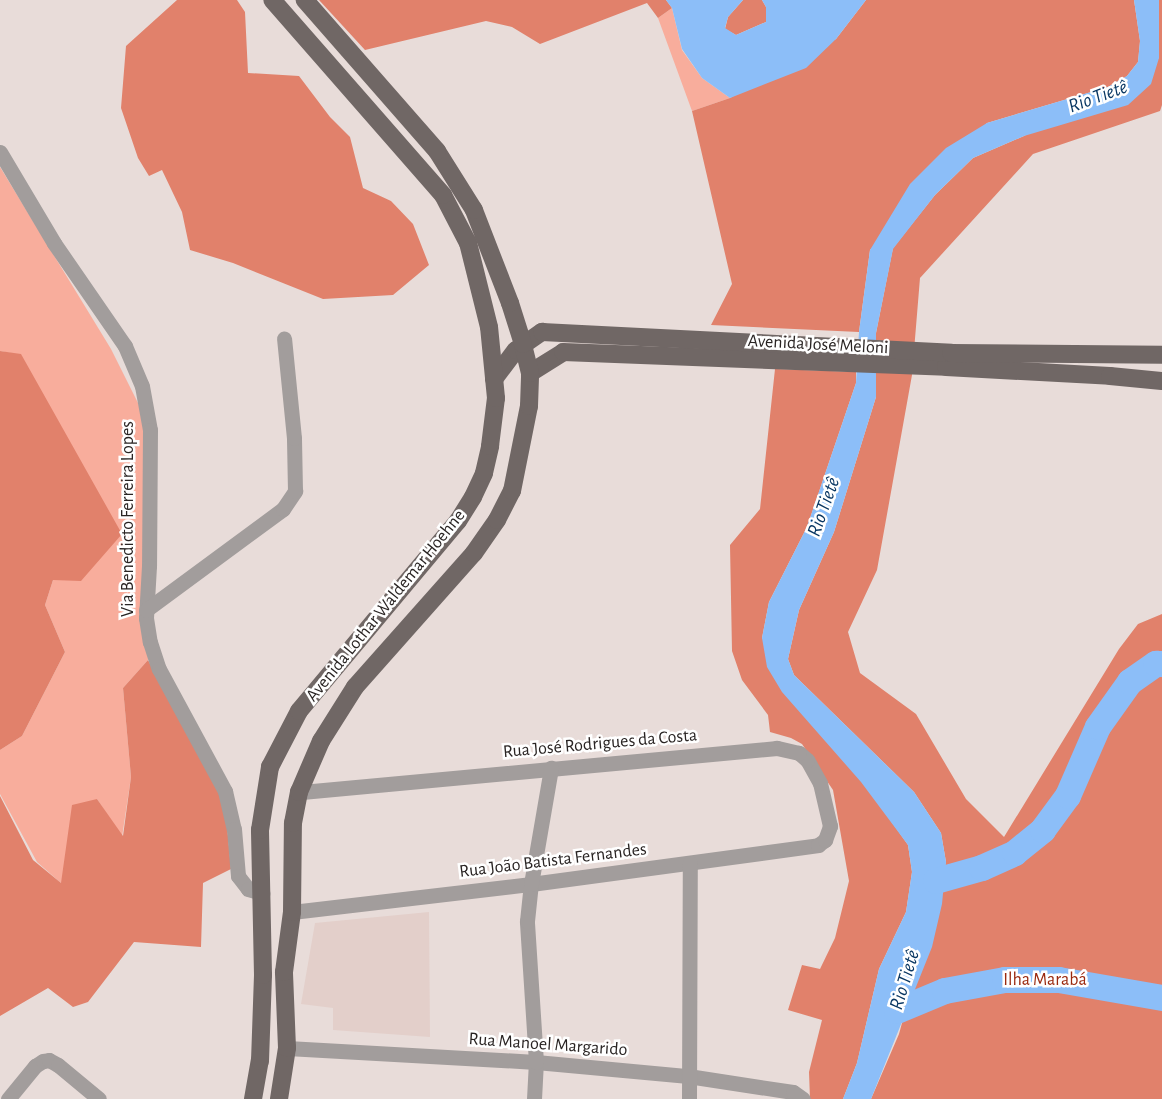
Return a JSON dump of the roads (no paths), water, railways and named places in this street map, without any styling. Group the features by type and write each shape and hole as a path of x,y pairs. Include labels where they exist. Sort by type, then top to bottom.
{"main road":[{"name":"Avenida Lothar Waldemar Hoehne","path":"253,1099 260,1061 262,1016 260,830 270,767 299,711 458,521 473,497 484,472 496,398 489,327 468,243 443,195 272,0"},
{"name":"Avenida Lothar Waldemar Hoehne","path":"279,1099 287,1048 284,972 292,912 293,823 299,792 321,741 355,687 474,553 496,520 512,491 530,406 530,373 523,344 486,236 457,181 437,151 305,0"},
{"name":"Avenida José Meloni","path":"494,380 523,344 542,332 825,354 949,360 1162,381"},
{"name":"Avenida José Meloni","path":"530,373 563,352 825,354"},
{"name":"Avenida José Meloni","path":"949,360 1162,355"}],"street":[{"name":"Via Benedicto Ferreira Lopes","path":"0,152 54,243 125,346 142,386 150,430 149,566 146,610 150,642 159,669 225,791 234,829 238,876 248,889 262,893"},
{"path":"146,610 284,509 295,491 294,438 284,338"},
{"name":"Rua José Rodrigues da Costa","path":"299,792 765,749 788,750 807,760 820,783 830,826 829,834 818,845"},
{"path":"534,1099 536,1062 527,921 551,768"},
{"name":"Rua João Batista Fernandes","path":"292,912 531,884 818,845"},
{"path":"688,1099 690,863"},
{"name":"Rua Manoel Margarido","path":"287,1048 536,1062 688,1076 793,1092 802,1099"},
{"path":"8,1099 35,1066 49,1060 99,1099"}],"water":[{"path":"666,0 743,0 728,17 725,28 736,35 766,22 766,7 762,0 866,0 836,39 806,68 730,98 702,78 682,49 672,8"},
{"name":"Rio Tietê","path":"1134,0 1159,0 1159,58 1151,84 1128,105 1024,136 973,158 935,195 893,249 876,333 876,397 834,532 799,610 788,659 794,675 914,792 941,833 946,862 942,904 932,947 871,1099 843,1099 857,1063 879,969 906,912 912,872 908,845 861,782 782,692 767,667 762,638 769,602 807,527 856,383 859,332 870,250 910,184 946,148 987,123 1108,87 1127,76 1138,62 1140,41"}],"waterway":[{"path":"936,881 982,868 1015,853 1043,830 1068,796 1098,727 1130,682 1156,664 1162,664"},
{"name":"Rio Tietê","path":"897,1011 945,991 1005,980 1059,980 1162,998"}],"park label":[{"name":"Ilha Marabá","path":"1045,980"}]}
